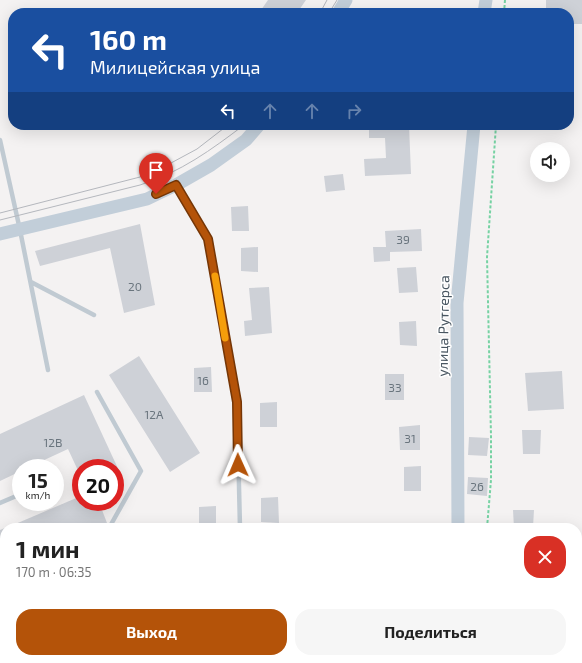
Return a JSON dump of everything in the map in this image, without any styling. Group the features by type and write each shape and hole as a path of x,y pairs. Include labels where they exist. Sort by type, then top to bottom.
{"main road":[{"path":"0,234 147,199 176,185 210,164 246,140 255,130"},
{"name":"улица Рутгерса","path":"458,523 457,303 474,130"}],"lane":[{"path":"0,140 48,370"},
{"path":"176,185 208,239 237,402 240,523"},
{"path":"30,282 94,315"},
{"path":"97,392 141,471 112,523"},
{"path":"0,503 12,498"}],"path":[{"path":"487,523 491,480 491,436 487,257 496,130"}],"building":[{"path":"268,0 306,0 300,8 262,8"},
{"path":"546,0 582,0 582,24 574,24 574,8 546,8"},
{"path":"369,130 409,130 411,174 365,176 364,159 386,158 385,138 369,138"},
{"path":"343,174 345,190 326,192 324,176"},
{"path":"248,206 249,231 232,231 231,207"},
{"path":"140,224 155,305 124,313 110,248 40,266 35,251"},
{"path":"421,229 422,251 390,252 390,261 374,262 373,247 386,247 385,231"},
{"path":"258,247 258,272 241,271 241,248"},
{"path":"416,267 418,292 399,293 397,268"},
{"path":"269,287 272,333 245,336 244,321 252,320 249,288"},
{"path":"416,321 417,346 400,345 399,322"},
{"path":"139,356 200,453 170,472 109,375"},
{"path":"211,367 212,392 194,392 194,368"},
{"path":"562,371 564,409 528,411 525,373"},
{"path":"385,374 404,374 404,400 385,400"},
{"path":"84,395 114,459 73,459 68,449 46,459 12,459 12,475 0,481 0,434"},
{"path":"277,402 277,427 260,427 260,403"},
{"path":"420,425 420,450 400,450 399,427"},
{"path":"522,430 541,430 540,454 523,454"},
{"path":"469,437 489,438 487,456 468,455"},
{"path":"421,466 421,491 404,491 404,467"},
{"path":"468,477 488,478 487,496 467,494"},
{"path":"278,497 279,523 261,522 261,498"},
{"path":"72,500 72,511 102,511 107,523 18,523 46,511 64,511 64,503"},
{"path":"216,506 216,523 199,523 199,507"},
{"path":"513,510 534,510 533,523 514,523"}],"tram line":[{"path":"323,8 327,0"},
{"path":"332,8 337,0"},
{"path":"0,213 140,177 197,149 222,130"},
{"path":"0,220 155,180 195,160 237,130"}],"slow traffic":[{"path":"215,276 225,338"}],"route":[{"path":"156,194 176,185 208,239 237,402 238,465"}]}
